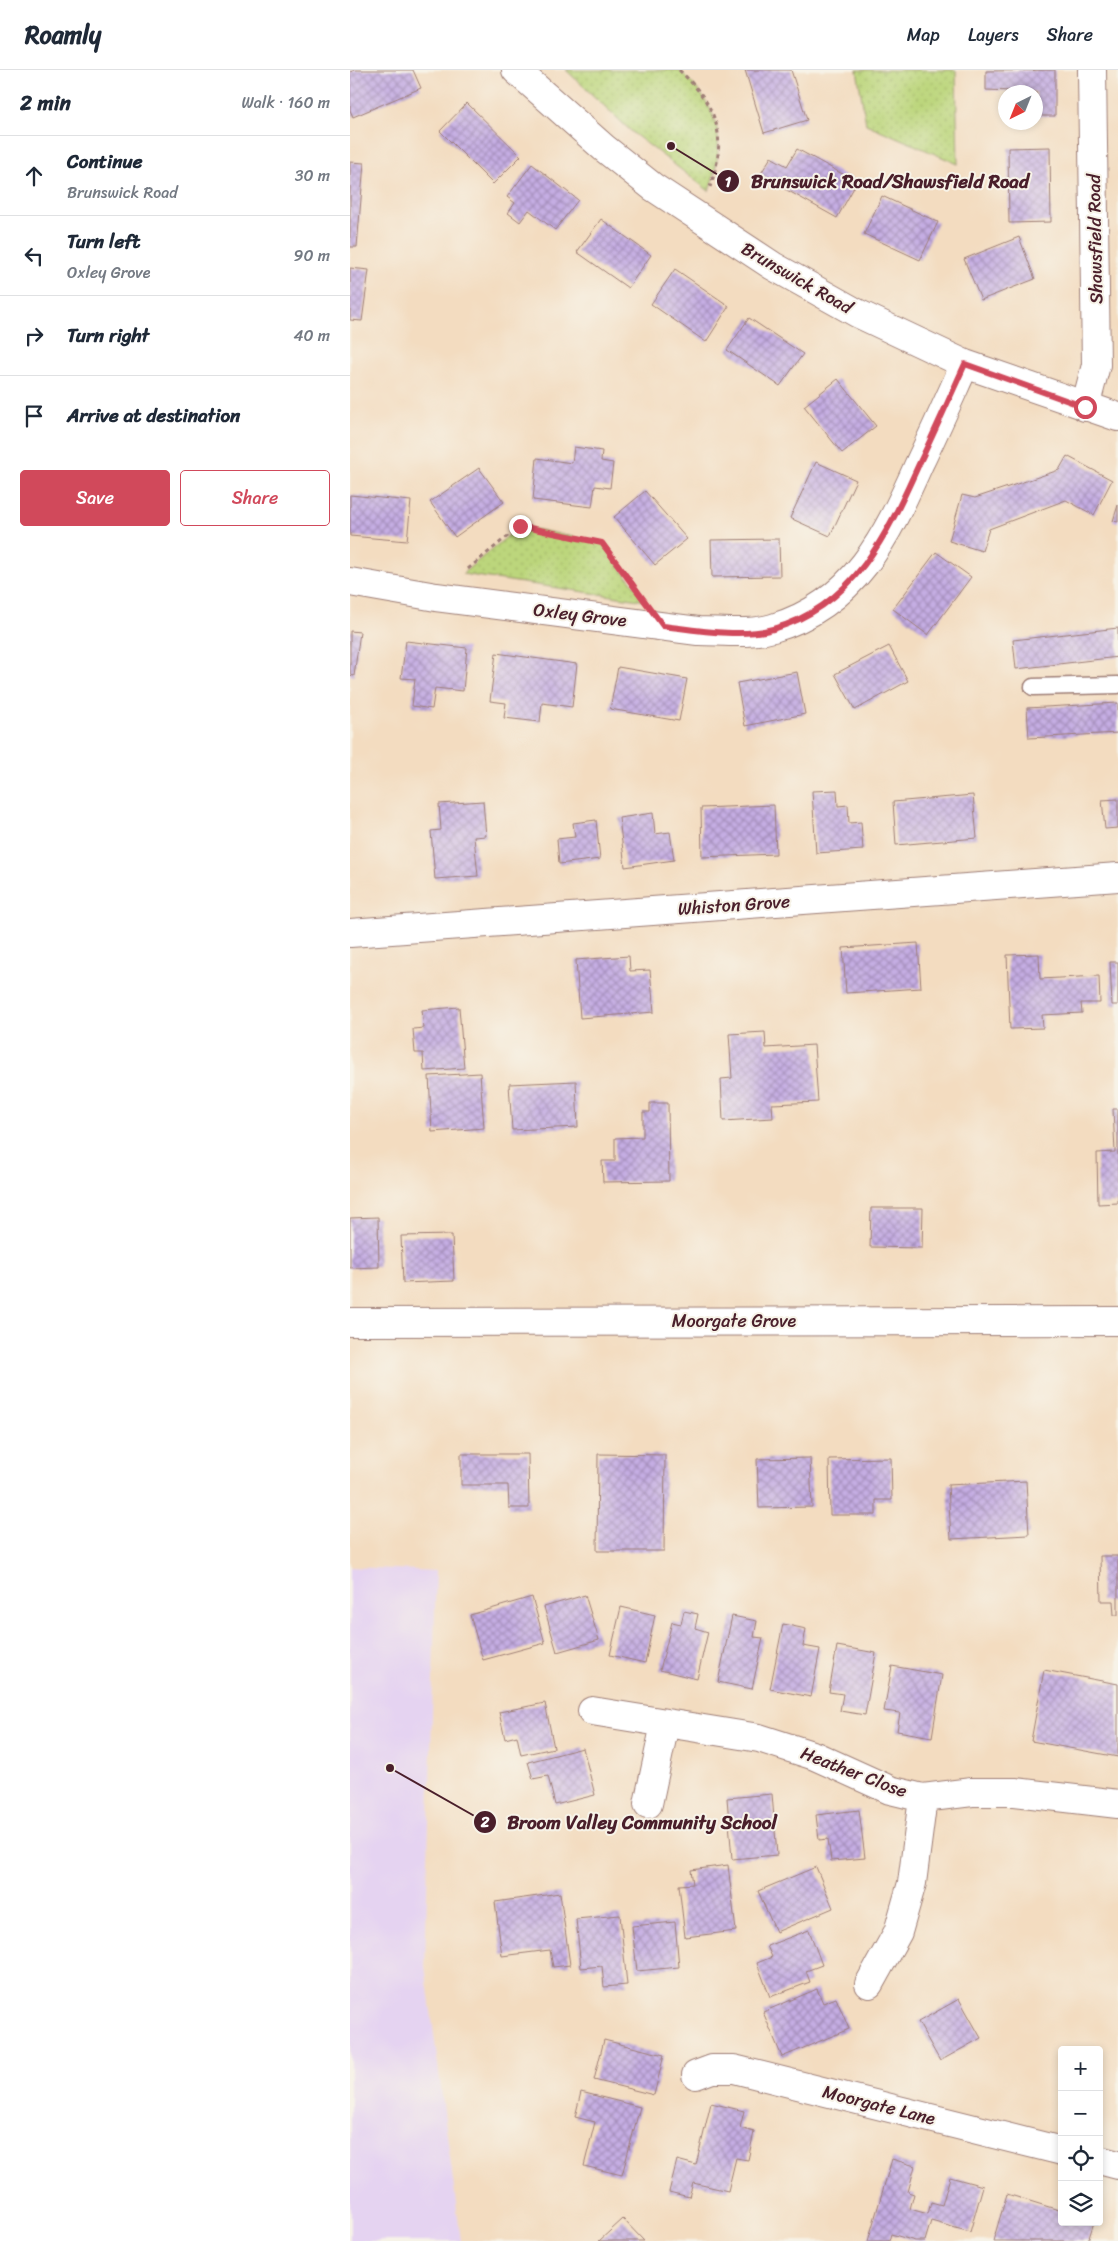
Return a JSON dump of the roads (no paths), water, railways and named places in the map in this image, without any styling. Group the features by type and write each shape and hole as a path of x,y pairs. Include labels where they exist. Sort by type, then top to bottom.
{"street":[{"name":"Brunswick Road","path":"516,70 611,154 652,187 773,266 857,313 965,364 1118,417"},
{"name":"Shawsfield Road","path":"1085,407 1096,365 1092,70"},
{"name":"Oxley Grove","path":"350,582 436,597 663,626 739,632 772,629 800,618 824,604 846,587 870,560 897,514 965,364"},
{"name":"Whiston Grove","path":"350,933 1118,877"},
{"name":"Moorgate Grove","path":"350,1322 1118,1320"},
{"name":"Heather Close","path":"592,1711 759,1738 815,1756 890,1790 923,1798 972,1792 1016,1792 1118,1804"},
{"path":"648,1804 665,1724"},
{"path":"870,1984 898,1932 912,1883 923,1798"},
{"name":"Moorgate Lane","path":"696,2075 712,2068 734,2069 1058,2150"},
{"path":"1103,2161 1118,2165"}],"lane":[{"path":"1034,687 1118,685"}],"place":[{"name":"Brunswick Road/Shawsfield Road","path":"671,146"},
{"name":"Broom Valley Community School","path":"390,1768"}]}
